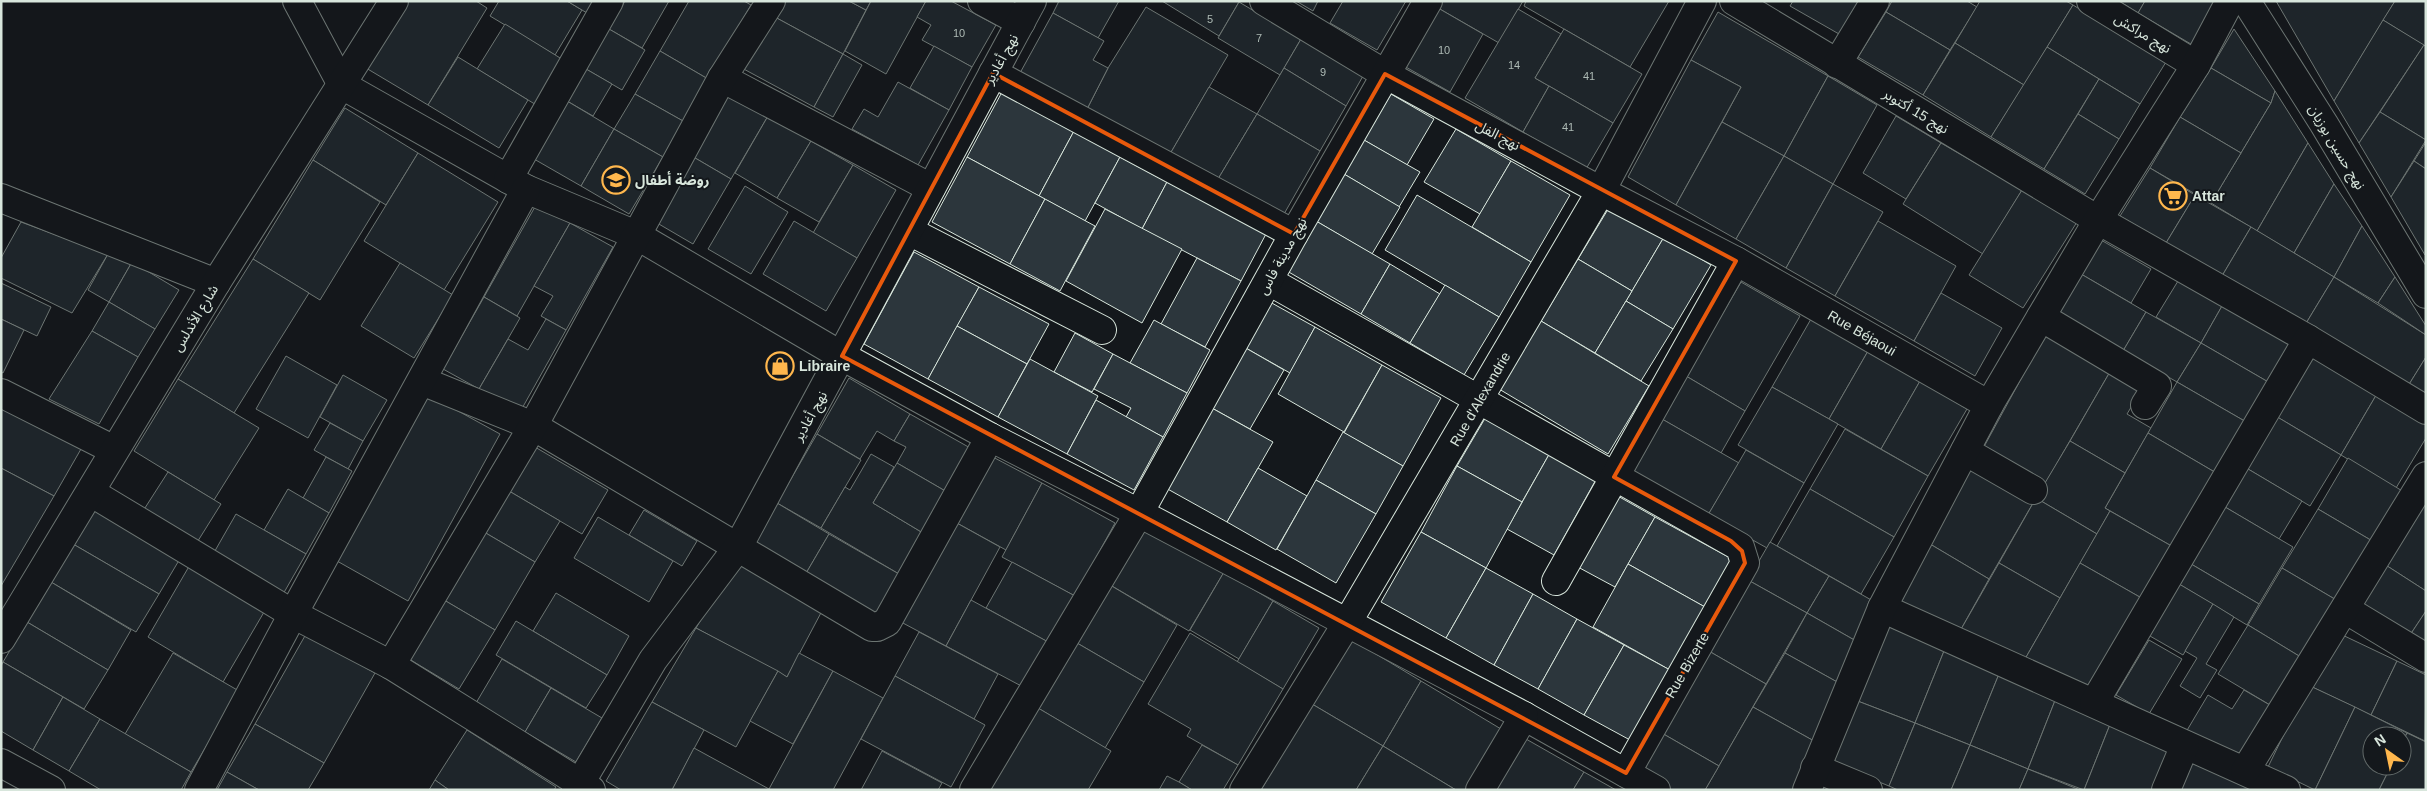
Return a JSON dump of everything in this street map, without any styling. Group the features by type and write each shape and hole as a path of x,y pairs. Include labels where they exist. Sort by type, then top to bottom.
{"street":[{"path":"297,1 342,86 517,184 636,235 842,356 990,438 1139,513 1524,716 1656,790"},
{"name":"شارع الأندلس","path":"1,639 92,493 114,450 216,284 394,1"},
{"path":"199,790 293,614 422,381 517,184 609,1"},
{"path":"982,1 1027,11"},
{"name":"نهج الفل","path":"1264,1 1385,74 1601,191 1736,261"},
{"name":"نهج مدينة فاس","path":"974,790 1139,513 1294,234 1428,1"},
{"name":"Rue d'Alexandrie","path":"1244,790 1347,623 1480,400 1601,191 1702,1"},
{"name":"نهج 15 أكتوبر","path":"1734,1 2098,220 2308,339 2426,410"},
{"path":"1837,64 1875,1"},
{"name":"نهج مراكش","path":"2091,1 2196,65"},
{"path":"1868,790 1811,779 1882,608 1989,405 2098,220 2196,65 2230,1"},
{"name":"نهج حسين بوزيان","path":"2246,1 2324,124 2426,294"},
{"path":"391,664 533,426 722,78 770,2"},
{"name":"نهج أغادير","path":"582,788 653,660 738,547 1027,11"},
{"path":"993,73 1294,234"},
{"path":"722,78 931,188"},
{"path":"1,198 216,284"},
{"path":"909,231 1102,330"},
{"path":"1556,581 1736,261"},
{"name":"Rue Béjaoui","path":"1736,261 1989,405"},
{"path":"1269,281 1614,477"},
{"path":"2041,317 2157,386 2145,405"},
{"path":"2094,703 2308,339"},
{"path":"422,381 533,426 872,626 883,626 990,438"},
{"path":"1,393 114,450"},
{"path":"1965,451 2033,490"},
{"path":"2245,771 2426,476"},
{"name":"Rue Bizerte","path":"1614,477 1731,541 1740,547 1745,556 1746,563 1626,773"},
{"path":"92,493 293,614 391,664 582,788"},
{"path":"1882,608 2286,790"},
{"path":"2344,610 2426,658"},
{"path":"1480,790 1524,716"},
{"path":"2166,790 2185,744"},
{"path":"1,763 51,790"}],"highlighted area":[{"path":"993,73 1294,234 1385,74 1736,261 1614,477 1731,541 1742,551 1745,563 1626,773 842,356"}],"building":[{"path":"407,1 476,1 487,8 428,105 366,68"},
{"path":"499,1 567,1 582,10 555,55 490,16"},
{"path":"567,1 594,1 587,13"},
{"path":"625,1 669,1 642,48 609,29"},
{"path":"689,1 744,1 751,5 708,79 660,51"},
{"path":"782,1 849,1 866,10 843,54 773,16"},
{"path":"849,1 871,1 866,10"},
{"path":"871,1 926,1 886,74 845,51"},
{"path":"926,1 951,1 996,25 972,67 922,40 931,25 917,17"},
{"path":"1059,1 1119,1 1098,38 1053,13"},
{"path":"1162,1 1238,1 1239,2 1219,36"},
{"path":"1296,1 1318,1 1313,11"},
{"path":"1343,1 1406,1 1377,50 1330,23"},
{"path":"1442,1 1523,1 1499,43 1438,8"},
{"path":"1526,1 1669,1 1630,67 1524,6"},
{"path":"1793,1 1859,1 1839,34 1790,6"},
{"path":"1892,1 1967,1 1977,7 1950,50 1886,12"},
{"path":"1980,1 2066,1 2073,5 2024,85 1955,43"},
{"path":"2119,1 2145,1 2138,13"},
{"path":"2145,1 2232,1 2196,47 2138,13"},
{"path":"2276,1 2395,1 2334,101"},
{"path":"2395,1 2426,1 2426,47 2383,20"},
{"path":"1239,2 1301,39 1280,75 1218,38"},
{"path":"2073,5 2166,62 2140,104 2047,47"},
{"path":"1146,7 1228,55 1170,154 1087,109 1108,68"},
{"path":"1438,8 1483,34 1450,92 1404,66"},
{"path":"1518,9 1561,34 1535,78 1549,86 1523,132 1465,98"},
{"path":"1718,12 1828,76 1784,156 1722,122 1741,87 1691,60"},
{"path":"1886,12 1950,50 1923,95 1858,57"},
{"path":"1053,13 1104,41 1093,60 1108,68 1087,109 1020,73"},
{"path":"773,16 843,54 814,107 740,67"},
{"path":"2383,20 2424,45 2359,143 2334,101"},
{"path":"505,24 565,61 538,106 477,69"},
{"path":"609,29 645,50 622,90 586,69"},
{"path":"1564,29 1642,74 1613,123 1535,78"},
{"path":"2234,29 2275,91 2271,103 2211,68"},
{"path":"1301,39 1363,76 1346,106 1284,68"},
{"path":"1955,43 2024,85 1991,137 1923,95"},
{"path":"2424,45 2426,47 2426,140 2380,112"},
{"path":"934,46 972,67 949,110 910,88"},
{"path":"2047,47 2099,79 2044,169 1991,137"},
{"path":"660,51 708,79 683,121 635,94"},
{"path":"843,54 862,65 833,117 814,107"},
{"path":"458,57 528,100 499,148 428,105"},
{"path":"1691,60 1741,87 1676,205 1628,177"},
{"path":"1284,68 1346,106 1320,151 1257,114"},
{"path":"2211,68 2271,103 2241,153 2180,117"},
{"path":"586,69 612,84 593,116 567,101"},
{"path":"1828,76 1877,105 1833,184 1784,156"},
{"path":"2099,79 2140,104 2119,139 2078,114"},
{"path":"898,82 949,110 918,165 852,129 864,109 878,117"},
{"path":"1549,86 1613,123 1586,169 1523,132"},
{"path":"1209,87 1257,114 1218,179 1170,154"},
{"path":"2275,91 2308,143 2257,231 2211,203 2271,103"},
{"path":"727,92 768,116 731,179 690,155"},
{"path":"1002,92 1074,131 1039,196 967,157"},
{"path":"635,94 683,121 663,157 614,129"},
{"path":"1391,94 1434,119 1407,165 1364,140"},
{"path":"567,101 614,129 581,186 534,159"},
{"path":"345,108 418,153 386,205 313,160"},
{"path":"2380,112 2426,140 2391,197 2359,143"},
{"path":"1257,114 1320,151 1284,214 1218,179"},
{"path":"2078,114 2119,139 2085,194 2044,169"},
{"path":"768,116 811,141 777,198 735,173"},
{"path":"1896,116 1941,143 1906,199 1863,173"},
{"path":"2180,117 2241,153 2211,203 2150,168"},
{"path":"1722,122 1784,156 1736,239 1676,205"},
{"path":"614,129 663,157 629,214 581,186"},
{"path":"1456,129 1511,161 1480,214 1424,182"},
{"path":"1074,131 1120,157 1085,221 1039,196"},
{"path":"1364,140 1420,172 1399,207 1344,174"},
{"path":"811,141 853,165 819,222 777,198"},
{"path":"2426,142 2426,169 2414,161"},
{"path":"1941,143 2022,190 1983,254 1903,204"},
{"path":"2308,143 2334,184 2294,253 2257,231"},
{"path":"418,153 498,202 444,290 364,241"},
{"path":"690,155 731,179 693,244 652,220"},
{"path":"1784,156 1833,184 1786,268 1736,239"},
{"path":"967,157 1045,199 1010,264 932,222"},
{"path":"1120,157 1167,182 1142,229 1095,203"},
{"path":"313,160 380,202 320,300 253,259"},
{"path":"1511,161 1570,195 1531,262 1472,227"},
{"path":"2414,161 2426,169 2425,255 2391,197"},
{"path":"853,165 896,190 857,258 813,233"},
{"path":"2150,168 2195,195 2166,243 2120,216"},
{"path":"1344,174 1400,207 1372,254 1316,221"},
{"path":"1167,182 1266,234 1241,281 1142,229"},
{"path":"1833,184 1883,212 1835,296 1786,268"},
{"path":"2334,184 2362,226 2334,277 2294,253"},
{"path":"745,186 788,212 751,274 708,249"},
{"path":"2022,190 2077,222 2023,308 1969,275"},
{"path":"1417,195 1531,262 1499,317 1385,250"},
{"path":"2195,195 2251,227 2222,276 2166,243"},
{"path":"1045,199 1095,226 1060,291 1010,264"},
{"path":"536,205 570,223 517,316 484,297"},
{"path":"1610,206 1664,237 1632,291 1578,259"},
{"path":"1105,209 1182,249 1142,323 1066,281"},
{"path":"794,221 857,258 826,311 763,274"},
{"path":"1316,221 1390,264 1361,314 1287,271"},
{"path":"1878,221 1956,266 1914,341 1835,296"},
{"path":"21,222 108,254 72,313 1,278 1,258"},
{"path":"570,223 613,247 566,330 541,316 553,296 534,286"},
{"path":"2362,226 2395,277 2378,303 2334,277"},
{"path":"2251,227 2334,277 2305,325 2222,276"},
{"path":"1664,237 1711,265 1673,329 1626,301"},
{"path":"2101,240 2151,269 2131,303 2081,274"},
{"path":"914,252 979,287 928,379 864,344"},
{"path":"108,254 132,262 109,302 88,290"},
{"path":"1197,258 1241,281 1205,347 1161,324"},
{"path":"253,259 309,293 234,413 178,379"},
{"path":"1578,259 1632,291 1595,353 1541,321"},
{"path":"132,262 179,290 155,329 109,302"},
{"path":"400,263 453,295 414,358 361,326"},
{"path":"1390,264 1440,294 1410,343 1361,314"},
{"path":"2081,274 2146,312 2123,351 2059,314"},
{"path":"2334,277 2426,335 2426,357 2408,386 2305,325"},
{"path":"2395,277 2426,326 2426,335 2378,303"},
{"path":"2178,281 2222,306 2201,343 2156,317"},
{"path":"1741,282 1800,316 1745,411 1686,376"},
{"path":"1,283 51,307 37,336 1,319"},
{"path":"1445,285 1499,317 1464,375 1410,343"},
{"path":"979,287 1049,324 1027,364 957,326"},
{"path":"1941,293 2002,328 1975,376 1914,341"},
{"path":"484,297 520,318 479,389 443,369"},
{"path":"1626,301 1673,329 1641,381 1595,353"},
{"path":"109,302 155,329 138,357 92,331"},
{"path":"1270,302 1315,327 1290,373 1244,347"},
{"path":"2222,306 2292,346 2270,383 2201,343"},
{"path":"2146,312 2201,343 2177,382 2123,351"},
{"path":"1,319 24,330 3,373 1,372"},
{"path":"546,319 566,330 520,412 479,389 508,339 528,350"},
{"path":"1811,319 1868,351 1829,419 1772,387"},
{"path":"1154,320 1210,350 1187,393 1130,363"},
{"path":"1541,321 1649,386 1608,454 1499,389"},
{"path":"957,326 1027,364 998,417 928,379"},
{"path":"1315,327 1382,365 1344,432 1278,394"},
{"path":"92,331 138,357 99,424 49,399"},
{"path":"1075,333 1113,354 1092,392 1054,372"},
{"path":"2046,333 2111,370 2042,489 1980,454"},
{"path":"2201,343 2270,383 2248,423 2177,382"},
{"path":"1244,347 1284,370 1250,429 1210,407"},
{"path":"1868,351 1920,381 1881,449 1829,419"},
{"path":"2311,352 2378,392 2341,455 2274,415"},
{"path":"1113,354 1187,393 1163,437 1126,417 1131,408 1094,389"},
{"path":"286,356 337,385 308,438 256,409"},
{"path":"2426,357 2426,396 2408,386"},
{"path":"1030,359 1098,396 1067,454 998,417"},
{"path":"1382,365 1441,398 1403,466 1344,433"},
{"path":"2111,370 2142,389 2127,414 2151,428 2125,473 2070,441"},
{"path":"343,375 387,400 363,441 320,417"},
{"path":"1686,376 1745,411 1721,453 1662,419"},
{"path":"849,378 910,414 894,441 877,431 860,459 817,434"},
{"path":"178,379 259,428 214,500 134,451"},
{"path":"1920,381 1967,409 1928,476 1881,449"},
{"path":"2177,382 2248,423 2218,474 2148,433"},
{"path":"1772,387 1838,424 1804,483 1738,445"},
{"path":"2378,392 2426,421 2426,438 2396,488 2341,455"},
{"path":"429,395 500,434 408,601 337,561"},
{"path":"1096,400 1163,437 1134,490 1067,454"},
{"path":"1,407 81,449 54,496 1,468"},
{"path":"1210,407 1273,442 1227,522 1164,487"},
{"path":"910,414 972,449 947,492 897,463 906,447 894,441"},
{"path":"1487,415 1551,451 1522,502 1457,466"},
{"path":"2274,415 2341,455 2310,506 2243,466"},
{"path":"1662,419 1739,463 1708,515 1631,471"},
{"path":"330,423 363,441 348,469 314,450"},
{"path":"1845,429 1928,476 1894,537 1810,489"},
{"path":"1343,432 1403,466 1376,514 1316,480"},
{"path":"2148,433 2218,474 2175,548 2105,508"},
{"path":"817,434 861,460 821,528 777,503"},
{"path":"2070,441 2125,473 2105,508 2110,511 2097,534 2036,498"},
{"path":"535,447 608,490 582,534 509,491"},
{"path":"1746,450 1804,483 1767,548 1708,515"},
{"path":"1551,451 1598,476 1554,555 1507,529"},
{"path":"871,454 894,467 873,503 923,533 899,574 821,528 845,487 850,490"},
{"path":"991,456 1042,483 1006,550 955,522"},
{"path":"326,457 352,471 329,513 303,498"},
{"path":"2348,458 2404,492 2374,542 2318,509"},
{"path":"897,463 947,492 923,533 873,503"},
{"path":"1974,463 2036,498 1989,579 1930,544"},
{"path":"1457,466 1522,502 1486,568 1421,532"},
{"path":"2243,466 2302,501 2279,539 2220,504"},
{"path":"1,468 54,496 1,586"},
{"path":"1258,468 1307,496 1276,550 1227,522"},
{"path":"168,472 221,504 196,544 143,511"},
{"path":"1316,480 1376,514 1336,583 1277,549"},
{"path":"1042,483 1115,523 1075,596 1002,557"},
{"path":"288,489 329,513 306,554 264,530"},
{"path":"1810,489 1894,537 1861,594 1777,546"},
{"path":"509,491 560,521 535,562 484,532"},
{"path":"2426,491 2426,591 2381,562"},
{"path":"1616,495 1655,517 1615,587 1576,566"},
{"path":"2036,498 2097,534 2060,598 1999,563"},
{"path":"777,503 829,534 805,575 752,544"},
{"path":"2220,504 2293,547 2259,604 2186,561"},
{"path":"96,506 181,557 159,594 73,544"},
{"path":"2318,509 2374,542 2338,601 2282,568"},
{"path":"644,510 697,541 682,566 629,535"},
{"path":"2110,511 2175,548 2145,600 2080,563"},
{"path":"236,514 306,554 282,596 212,556"},
{"path":"598,517 673,561 649,602 574,558"},
{"path":"1655,517 1732,559 1705,607 1628,564"},
{"path":"955,522 1000,547 946,646 901,622"},
{"path":"1141,523 1224,572 1189,631 1105,582"},
{"path":"484,532 535,562 495,630 444,600"},
{"path":"1421,532 1486,568 1446,638 1381,602"},
{"path":"829,534 899,574 875,616 805,575"},
{"path":"1770,542 1829,576 1807,613 1748,580"},
{"path":"73,544 159,594 136,632 51,582"},
{"path":"1930,544 1989,579 1960,631 1897,604"},
{"path":"2186,561 2259,604 2247,625 2174,581"},
{"path":"735,562 823,609 787,677 696,628"},
{"path":"1012,562 1075,596 1050,643 986,608"},
{"path":"2381,562 2426,591 2426,611 2406,641 2353,608"},
{"path":"191,563 267,607 223,682 148,637"},
{"path":"1999,563 2060,598 2025,659 1960,631"},
{"path":"2080,563 2145,600 2093,688 2025,659"},
{"path":"1628,564 1705,607 1670,670 1593,627"},
{"path":"1486,568 1533,594 1494,665 1446,638"},
{"path":"2282,568 2338,601 2304,659 2248,625"},
{"path":"1224,572 1273,601 1239,659 1190,630"},
{"path":"1829,576 1873,601 1856,641 1807,613"},
{"path":"1748,580 1807,613 1766,684 1707,650"},
{"path":"2174,581 2213,604 2183,655 2143,632"},
{"path":"51,582 131,630 108,670 27,622"},
{"path":"1105,582 1177,625 1144,682 1077,643"},
{"path":"556,593 629,636 607,675 533,631"},
{"path":"1533,594 1577,619 1538,689 1494,665"},
{"path":"444,600 495,630 459,689 409,659"},
{"path":"971,600 1050,643 1025,688 946,646"},
{"path":"1273,601 1319,628 1283,689 1237,662"},
{"path":"2213,604 2234,617 2206,664 2217,670 2200,698 2180,686 2197,658 2185,651"},
{"path":"2426,611 2426,653 2406,641"},
{"path":"1807,613 1856,641 1839,683 1785,653"},
{"path":"1577,619 1624,645 1584,715 1538,689"},
{"path":"516,621 607,675 586,708 496,655"},
{"path":"27,622 108,670 84,709 3,662"},
{"path":"1885,625 1944,651 1915,723 1855,700"},
{"path":"2248,625 2304,659 2275,708 2218,674"},
{"path":"696,628 778,671 736,747 652,702"},
{"path":"2334,631 2397,661 2371,715 2308,685"},
{"path":"919,632 998,674 974,719 895,676"},
{"path":"1190,633 1283,689 1238,765 1187,736 1191,729 1148,704"},
{"path":"306,634 375,673 324,763 255,724"},
{"path":"1351,639 1421,681 1383,746 1312,704"},
{"path":"2149,640 2182,659 2149,714 2116,695"},
{"path":"1077,643 1144,682 1105,748 1038,708"},
{"path":"1624,645 1670,670 1630,740 1584,715"},
{"path":"1707,650 1766,684 1719,766 1660,732"},
{"path":"1944,651 1999,674 1970,745 1915,723"},
{"path":"173,653 239,691 191,772 125,734"},
{"path":"799,653 833,671 793,744 750,721 778,671 787,677"},
{"path":"1785,653 1839,683 1814,741 1753,707"},
{"path":"502,659 551,688 525,732 476,703"},
{"path":"2397,661 2426,675 2425,741 2412,735 2412,726 2394,726 2371,715"},
{"path":"3,662 63,697 33,750 1,731 1,666"},
{"path":"833,671 883,698 833,790 769,789"},
{"path":"1999,674 2056,698 2028,769 1970,745"},
{"path":"895,676 985,725 951,787 861,739"},
{"path":"1421,681 1501,729 1465,790 1456,790 1383,746"},
{"path":"2308,685 2355,707 2315,790 2268,767"},
{"path":"551,688 602,718 576,762 525,732"},
{"path":"2244,690 2275,708 2244,758 2186,732 2208,695 2232,709"},
{"path":"63,697 100,719 69,771 33,750"},
{"path":"2056,698 2111,722 2084,790 2028,769"},
{"path":"1855,700 1915,723 1889,786 1830,762"},
{"path":"652,702 704,730 672,790 621,790 606,781"},
{"path":"1312,704 1383,746 1356,790 1261,790"},
{"path":"1753,707 1814,741 1793,790 1705,790"},
{"path":"2355,707 2393,726 2362,726 2362,776 2386,776 2379,790 2315,790"},
{"path":"1038,708 1111,751 1088,790 990,790"},
{"path":"100,719 191,772 181,790 101,790 69,771"},
{"path":"2111,722 2172,748 2154,790 2084,790"},
{"path":"1915,723 1970,745 1951,790 1898,790 1889,786"},
{"path":"255,724 324,763 308,790 259,790 227,772"},
{"path":"467,730 556,787 554,790 449,790 435,780"},
{"path":"1660,732 1719,766 1705,790 1672,790 1638,771"},
{"path":"2412,735 2426,742 2426,790 2379,790 2386,776 2412,776"},
{"path":"1526,739 1584,772 1573,790 1496,790"},
{"path":"1202,745 1238,765 1223,790 1192,790 1179,782"},
{"path":"1970,745 2028,769 2019,790 1951,790"},
{"path":"1383,746 1456,790 1356,790"},
{"path":"694,748 769,789 771,790 672,790"},
{"path":"882,751 942,783 938,790 861,790"},
{"path":"2189,762 2259,790 2178,790"},
{"path":"2028,769 2080,790 2019,790"},
{"path":"227,772 259,790 217,790"},
{"path":"1584,772 1616,790 1573,790"},
{"path":"1167,776 1179,782 1192,790 1159,790"},
{"path":"435,780 449,790 429,790"}],"place":[{"name":"روضة أطفال","path":"616,180"},
{"name":"Attar","path":"2173,196"},
{"name":"Libraire","path":"780,366"}]}
